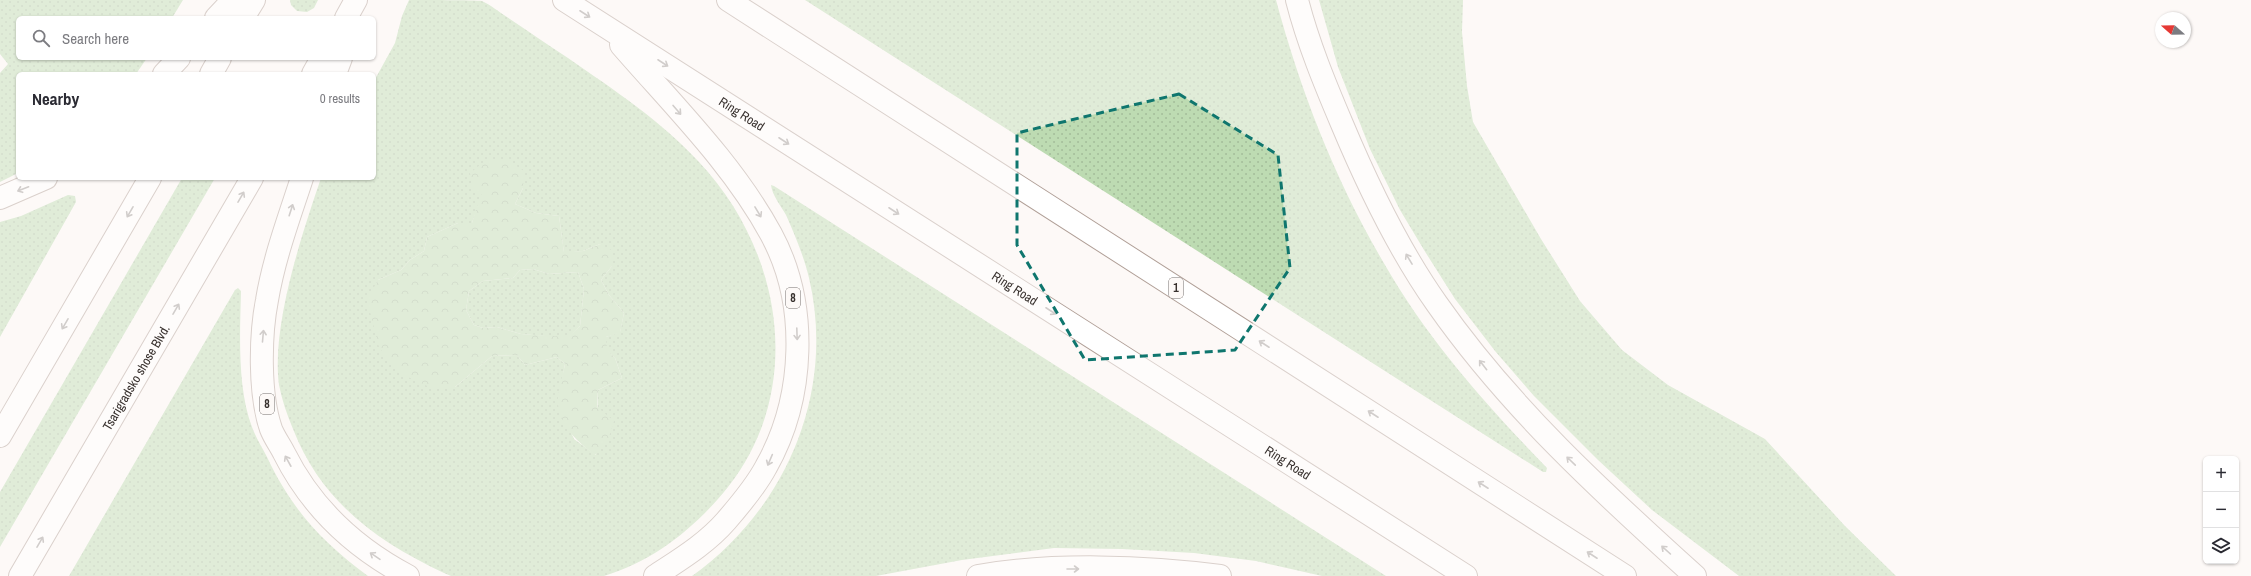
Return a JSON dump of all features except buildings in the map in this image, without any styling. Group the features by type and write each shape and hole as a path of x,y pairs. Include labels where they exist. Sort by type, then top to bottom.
{"highway":[{"path":"218,16 233,0"},
{"path":"244,16 254,0"},
{"path":"347,16 356,0"},
{"path":"355,16 360,0"},
{"name":"Ring Road","path":"564,0 1466,576"},
{"name":"1","path":"728,0 1625,576"},
{"path":"1297,0 1323,79 1357,161 1391,228 1436,304 1498,383 1543,434 1625,513 1695,576"},
{"name":"8","path":"606,27 726,167 751,201 772,236 788,278 797,315 798,361 787,418 766,467 725,521 694,550 655,576"},
{"path":"166,72 177,60"},
{"path":"212,72 219,60"},
{"path":"314,72 321,60"},
{"path":"337,72 340,60"},
{"path":"0,198 41,180"},
{"path":"0,436 149,180"},
{"name":"Tsarigradsko shose Blvd.","path":"20,576 251,180"},
{"name":"8","path":"301,180 276,257 266,301 262,342 263,380 271,429 305,489 331,521 361,546 408,576"},
{"path":"978,576 1042,569 1159,570 1220,576"}],"highlighted area":[{"path":"1179,94 1278,155 1290,268 1235,350 1085,360 1017,245 1017,133"}],"green space":[{"path":"0,0 183,0 173,16 16,16 16,60 146,60 137,72 16,72 16,174 0,182 0,73 8,64 0,54"},
{"path":"290,0 318,0 314,8 307,12 297,11 291,5"},
{"path":"409,0 482,1 489,4 619,94 669,133 699,162 727,197 750,236 765,277 774,320 775,364 768,407 753,448 728,487 702,516 673,541 657,552 622,570 604,576 451,576 444,573 419,561 374,532 335,498 305,455 291,424 279,385 278,361 284,308 297,253 320,180 376,180 376,77 395,43 402,16","holes":["523,188 515,204 536,213 559,216 564,253 583,251 600,244 612,266 601,280 609,295 624,313 620,332 606,337 606,350 615,358 622,378 598,390 596,455 574,439 558,403 565,364 557,357 525,365 517,355 492,356 455,387 378,280 401,270 410,260 424,251 427,237 458,223 472,223 480,205 485,199 496,193"]},
{"path":"805,0 1276,0 1309,103 1336,169 1367,234 1402,293 1439,346 1502,421 1547,468 1546,472 1543,472"},
{"path":"1319,0 1463,0 1462,32 1467,86 1473,122 1541,239 1580,301 1622,350 1668,385 1765,439 1845,526 1896,576 1739,576 1652,510 1598,460 1534,396 1495,351 1455,299 1424,250 1400,210 1370,149 1338,67"},
{"path":"507,160 524,171 523,188 515,204 536,213 559,216 564,252 583,251 600,244 613,251 612,266 601,280 609,295 624,313 620,333 606,337 607,350 615,358 622,378 598,390 597,407 614,421 608,440 595,455 576,439 562,420 559,412 558,399 565,364 557,357 525,365 517,355 492,356 455,387 434,389 397,372 379,347 367,300 378,280 401,270 410,260 424,251 427,237 458,223 472,223 477,206 485,197 472,188 470,173 485,161","holes":["533,269 549,274 578,272 584,289 580,326 569,337 521,334 497,327 483,328 474,325 466,310 469,291 483,281 513,278 520,270"]},
{"path":"181,180 214,180 0,547 0,492"},
{"path":"771,185 1386,576 1322,576 1256,561 1194,553 1122,549 1054,548 962,560 876,576 692,576 725,549 754,517 777,482 796,445 809,405 815,363 816,321 809,278 796,238 786,215 775,197"},
{"path":"68,195 75,196 76,202 0,337 0,222 21,216"},
{"path":"533,269 549,274 578,272 584,289 580,326 569,338 521,334 497,327 483,328 474,325 466,310 469,291 483,281 513,278 520,270"},
{"path":"238,288 241,291 240,360 244,395 247,411 255,435 287,493 310,524 336,551 368,576 69,576 235,290"}]}
